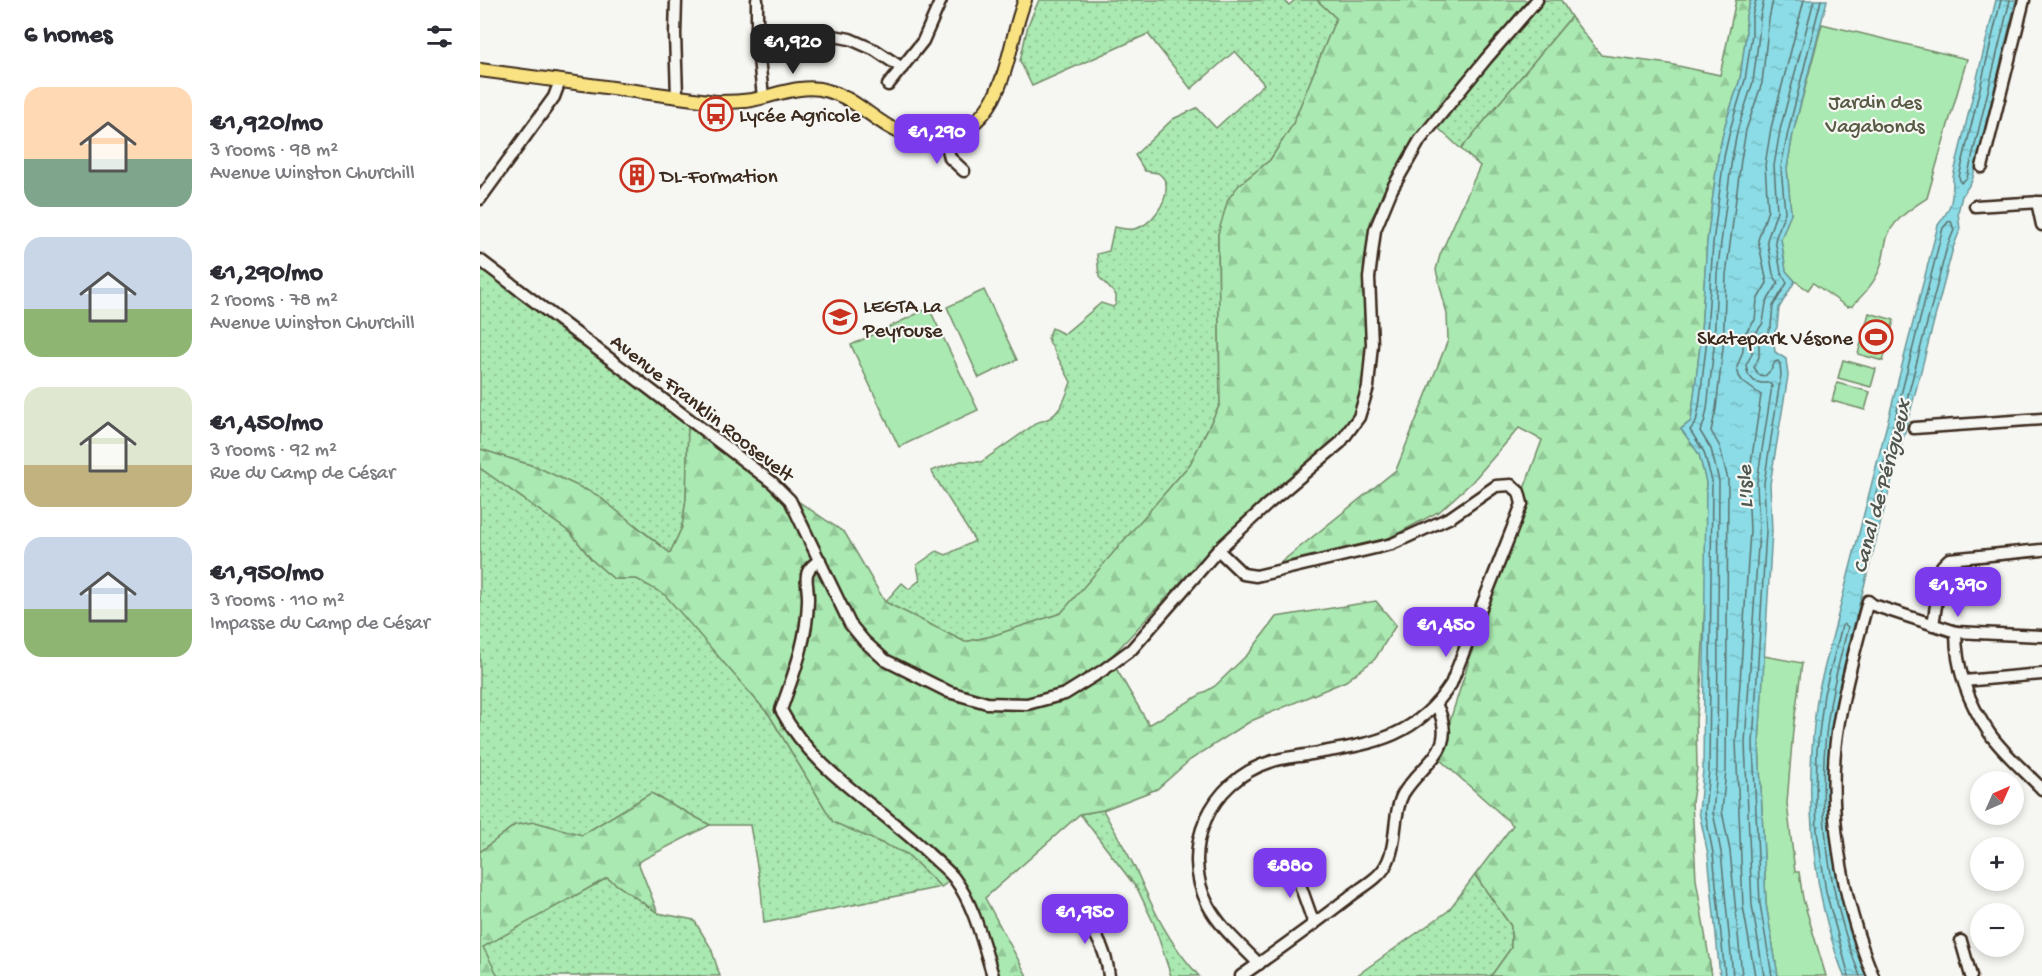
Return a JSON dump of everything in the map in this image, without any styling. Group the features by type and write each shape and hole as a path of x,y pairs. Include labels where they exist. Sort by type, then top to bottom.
{"main road":[{"path":"480,70 716,102 763,98 800,88 828,91 857,105 902,133 924,139 945,137 969,126 987,110 1002,78 1017,18 1025,0"}],"street":[{"path":"676,0 677,96"},
{"path":"757,0 757,39 763,98"},
{"path":"888,85 923,41 941,0"},
{"name":"Avenue Franklin Roosevelt","path":"480,260 773,483 790,500 850,624 864,641 885,660 949,692 987,703 1027,704 1065,694 1132,649 1218,550 1340,443 1359,417 1368,387 1371,355 1369,278 1375,230 1392,189 1420,140 1486,58 1537,0"},
{"path":"1982,167 2024,0"},
{"path":"757,39 824,34 850,39 875,50 902,68"},
{"path":"480,200 554,97 560,81"},
{"path":"945,137 950,158 964,171"},
{"path":"1975,206 2039,202 2042,225"},
{"path":"1914,428 2042,419"},
{"path":"1218,550 1243,574 1256,576 1392,544 1452,517 1496,486 1510,485 1519,492 1522,504 1451,684 1436,704 1415,723 1374,743 1270,762 1245,773 1226,787 1214,802 1199,839 1196,861 1201,887 1220,923 1259,964"},
{"path":"1933,625 1942,566 1949,558 2042,550"},
{"path":"820,560 810,567 806,575 808,600 804,645 781,710 789,726 823,766 918,844 954,878 975,918 993,976"},
{"path":"1873,976 1854,923 1840,862 1835,802 1835,766 1839,723 1868,601 1873,606 1956,632 2042,636"},
{"path":"1956,632 1956,643 1969,698 1991,735 2042,789"},
{"path":"1964,681 2042,674"},
{"path":"1241,976 1314,924 1386,867 1402,796 1437,756 1443,738 1444,724 1436,704"},
{"path":"1293,865 1314,924"},
{"path":"1071,909 1092,927 1106,958 1109,976"},
{"path":"1961,941 1971,976"}],"green space":[{"path":"1039,0 1284,0 1289,5 1295,0 1317,0 1336,18 1292,126 1270,160 1239,185 1218,234 1220,404 1190,464 1062,613 992,636 965,642 885,602 902,583 909,589 920,580 917,565 937,551 946,555 975,541 931,471 961,461 981,462 1038,422 1056,413 1071,382 1048,338 1052,328 1064,334 1101,303 1113,307 1116,304 1116,295 1099,277 1097,254 1109,251 1114,227 1134,229 1140,227 1152,218 1164,199 1166,185 1164,178 1158,173 1145,171 1135,155 1173,119 1197,108 1216,128 1264,84 1235,51 1191,89 1148,34 1032,86 1020,61 1028,25"},
{"path":"1317,0 1532,0 1419,133 1371,219 1363,279 1366,346 1363,386 1354,415 1335,441 1255,507 1216,544 1110,658 1149,725 1215,686 1250,652 1276,617 1376,601 1396,625 1375,659 1346,681 1251,721 1190,760 1157,789 1103,810 1080,814 985,898 1027,976 999,976 979,915 957,876 941,887 907,854 833,822 770,716 665,595 637,579 614,579 592,560 571,533 480,468 480,449 537,467 597,495 670,553 682,527 686,499 688,427 845,533 885,602 965,642 992,636 1061,613 1190,464 1220,404 1218,234 1228,199 1239,185 1270,160 1292,126 1336,18"},
{"path":"1545,0 1561,0 1571,17 1461,149 1436,126"},
{"path":"1736,0 1751,0 1746,15 1740,79 1718,156 1707,242 1700,346 1691,421 1681,429 1699,454 1706,482 1706,580 1701,685 1696,719 1697,768 1692,802 1696,879 1712,976 1491,976 1511,948 1511,926 1475,875 1513,825 1438,758 1524,489 1542,440 1519,428 1472,482 1440,511 1389,538 1280,563 1396,470 1448,340 1447,314 1436,270 1440,255 1480,166 1461,149 1571,17 1601,55 1669,64 1720,75"},
{"name":"Jardin des Vagabonds","path":"1822,24 1967,59 1927,198 1908,211 1892,227 1876,278 1852,306 1847,307 1813,283 1808,290 1795,281 1786,271 1781,239 1791,213 1787,168 1793,133"},
{"path":"480,267 688,427 686,499 682,527 670,553 632,522 537,467 480,449"},
{"path":"984,290 1017,360 979,378 947,307"},
{"path":"929,308 978,410 899,447 851,345"},
{"name":"Skatepark Vésone","path":"1869,313 1894,320 1883,361 1858,354"},
{"path":"1843,360 1876,369 1871,387 1838,378"},
{"path":"1837,383 1870,392 1865,410 1832,401"},
{"path":"480,468 571,533 592,560 614,579 637,579 665,594 770,716 833,822 907,854 941,887 764,923 761,889 750,825 710,825 651,793 582,835 535,822 515,825 480,852"},
{"path":"1764,656 1802,663 1793,730 1787,803 1795,872 1799,872 1803,899 1826,976 1778,976 1766,904 1759,743"},
{"path":"651,793 710,825 638,862 658,913 607,878 483,947 498,976 480,976 480,852 515,825 535,822 582,835"},
{"path":"1103,810 1133,864 1163,927 1199,976 1171,976 1154,924 1138,890 1080,814"},
{"path":"1475,875 1511,926 1511,948 1491,976 1356,976 1448,911"},
{"path":"607,878 658,913 694,920 711,948 720,976 498,976 482,947"}],"water":[{"name":"L'Isle","path":"1751,0 1827,0 1793,133 1787,168 1791,213 1781,239 1786,271 1795,281 1779,308 1777,327 1773,336 1775,352 1786,359 1788,376 1770,484 1772,531 1759,743 1766,904 1778,976 1720,976 1708,854 1699,812 1703,770 1706,482 1699,454 1681,429 1691,421 1700,346 1707,242 1718,156 1740,79 1746,15"},
{"name":"Canal de Périgueux","path":"1996,0 2016,0 1972,181 1962,196 1958,212 1960,230 1953,248 1854,625 1837,703 1829,781 1833,847 1846,913 1866,976 1844,976 1823,907 1813,836 1811,764 1818,693 1938,225 1951,203 1953,177"}],"place":[{"name":"Lycée Agricole","path":"716,114"},
{"name":"DL-Formation","path":"637,175"},
{"name":"LEGTA La Peyrouse","path":"840,317"},
{"name":"Skatepark Vésone","path":"1876,337"}]}
